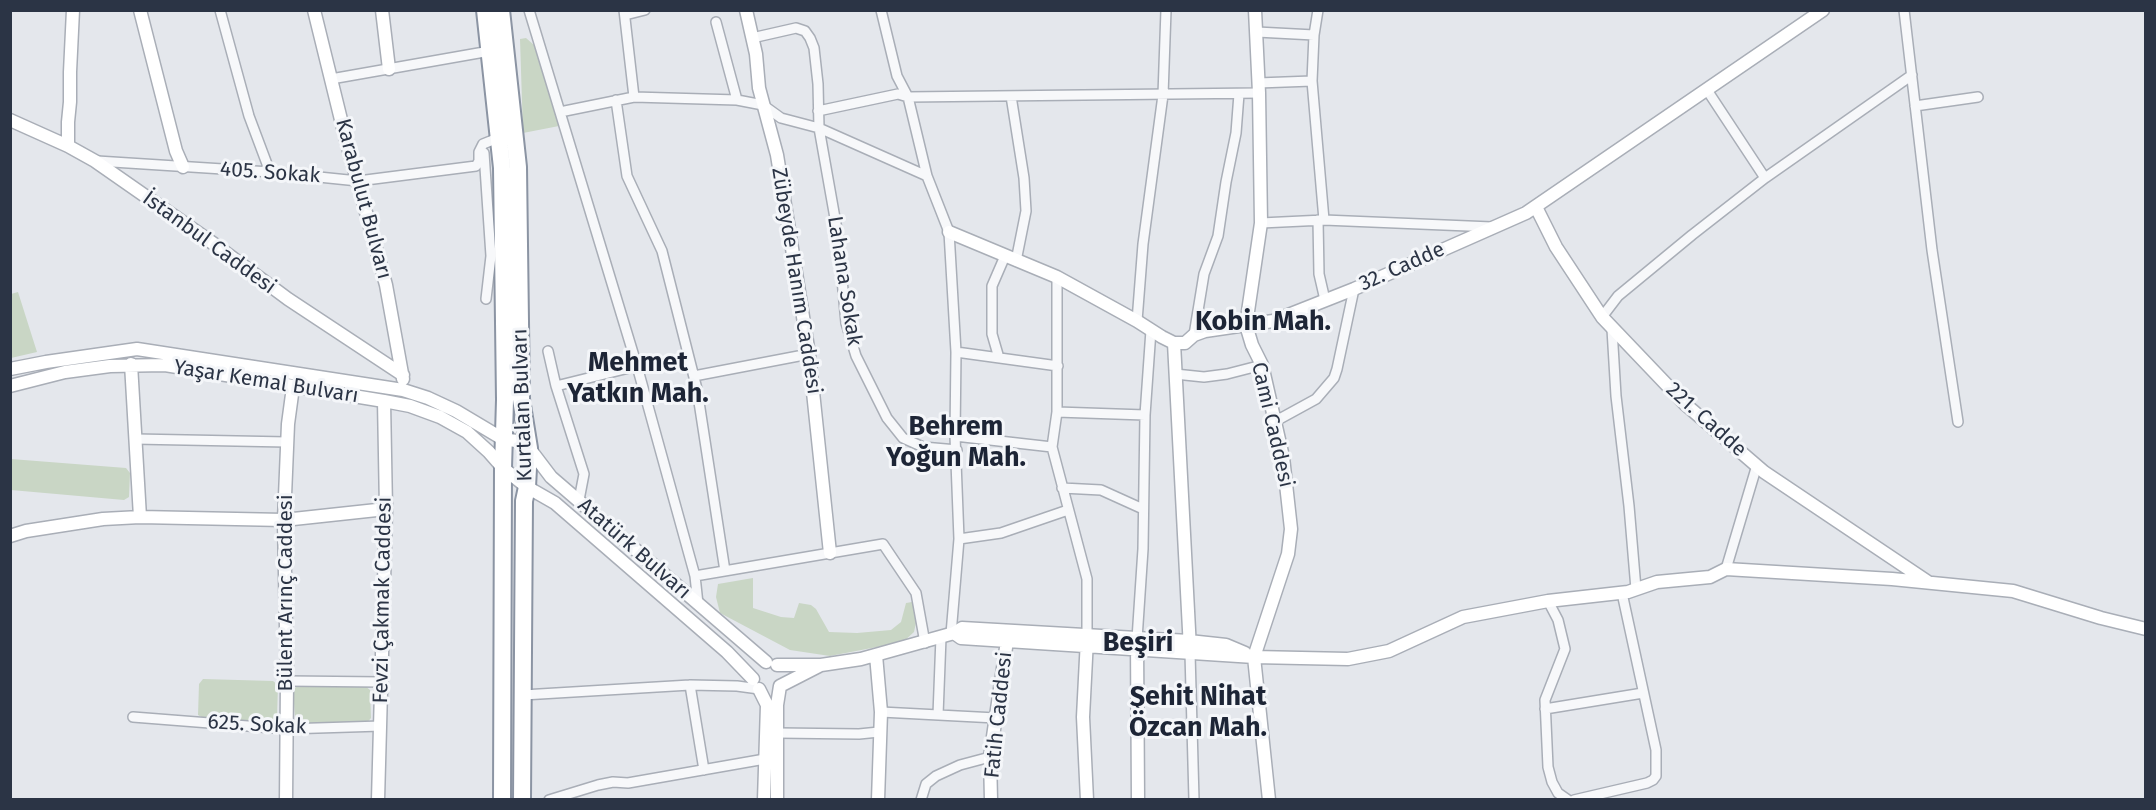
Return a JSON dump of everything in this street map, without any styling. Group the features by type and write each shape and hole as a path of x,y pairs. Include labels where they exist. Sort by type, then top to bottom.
{"highway":[{"name":"Kurtalan Bulvarı","path":"485,10 490,51 491,141 502,168 505,400 502,800"},
{"name":"Kurtalan Bulvarı","path":"501,10 518,167 521,399 529,448 528,487 524,501 522,800"}],"street":[{"path":"68,146 73,10"},
{"path":"140,10 176,152 183,167"},
{"path":"220,10 249,116 270,172"},
{"name":"Karabulut Bulvarı","path":"314,10 386,285 403,375 403,390"},
{"path":"382,10 389,69"},
{"path":"529,10 637,366 695,576 698,604"},
{"path":"634,97 624,13 645,10"},
{"name":"Zübeyde Hanım Caddesi","path":"746,10 759,88 777,155 809,354 830,553"},
{"path":"881,10 897,76 909,98 927,176 949,232 956,352 955,436 959,539 938,715"},
{"path":"1137,321 1143,244 1163,95 1166,10"},
{"name":"Cami Caddesi","path":"1255,10 1261,223 1246,325 1252,345 1262,365 1283,457 1291,529 1288,554 1254,657 1269,800"},
{"path":"1318,10 1314,35 1312,81 1321,220 1319,274 1325,300"},
{"name":"32. Cadde","path":"1174,343 1185,343 1194,335 1205,331 1273,321 1354,289 1526,213 1823,10"},
{"path":"1904,10 1932,250 1958,422"},
{"path":"716,22 737,100"},
{"name":"Lahana Sokak","path":"752,38 796,28 805,31 810,38 814,48 819,128 837,235 846,323 856,356 886,418 903,438 923,447 957,450"},
{"path":"1257,32 1314,35"},
{"path":"331,79 490,51"},
{"path":"1602,317 1618,296 1765,178 1912,75"},
{"path":"818,111 898,94 909,98 1239,94 1258,88 1312,81"},
{"path":"1707,90 1765,178"},
{"path":"1194,335 1204,274 1218,236 1236,133 1239,94"},
{"path":"999,358 992,334 992,286 1011,259 1026,211 1024,178 1011,96"},
{"path":"560,111 634,97 737,100 763,105 781,118 819,128 927,176"},
{"path":"1915,106 1978,98"},
{"path":"616,100 627,176 662,251 693,376 725,571"},
{"name":"İstanbul Caddesi","path":"10,120 95,161 288,299 403,375"},
{"path":"486,299 491,256 491,141"},
{"name":"405. Sokak","path":"95,161 270,172 358,181 476,166 479,162 479,152 491,141"},
{"name":"221. Cadde","path":"1536,207 1556,247 1602,317 1685,404 1757,465 1929,583"},
{"path":"1261,223 1321,220 1494,227"},
{"path":"949,232 1057,277 1174,343 1190,647 1194,800"},
{"path":"1057,277 1057,412 1052,447 1087,579 1083,717 1087,800"},
{"path":"1274,422 1316,399 1334,378 1354,289"},
{"path":"1612,329 1616,396 1636,589"},
{"path":"1138,800 1137,644 1143,549 1145,415 1151,330"},
{"name":"Yaşar Kemal Bulvarı","path":"10,369 137,349 403,390 456,411 503,439"},
{"path":"548,351 556,386 584,474 579,500"},
{"path":"956,352 1058,366"},
{"path":"693,376 809,354"},
{"path":"131,364 140,517"},
{"name":"Yaşar Kemal Bulvarı","path":"10,386 65,372 131,364 165,365 384,401 410,406 440,417 467,432 503,468"},
{"path":"1175,374 1204,377 1262,365"},
{"path":"556,386 637,366"},
{"name":"Bülent Arınç Caddesi","path":"286,800 287,681 284,520 287,442 293,387"},
{"name":"Fevzi Çakmak Caddesi","path":"378,800 386,509 384,401"},
{"path":"1057,412 1145,415"},
{"path":"955,436 1052,447"},
{"path":"135,439 287,442"},
{"path":"503,439 516,441 529,448"},
{"name":"Atatürk Bulvarı","path":"529,448 551,477 698,604 771,663"},
{"path":"1726,569 1757,465"},
{"name":"Atatürk Bulvarı","path":"503,468 528,487 555,503 727,652 756,684 767,705 764,800"},
{"path":"1062,488 1101,489 1143,509"},
{"path":"10,536 26,531 94,520 140,517 284,520 386,509"},
{"path":"959,539 1001,533 1068,510"},
{"path":"695,576 883,544 916,593 925,642"},
{"path":"756,684 755,670 761,663 821,665 876,655 949,635 961,638 1008,635 1190,647 1254,657 1348,659 1389,651 1463,617 1548,601 1622,593 1657,582 1710,577 1726,569 2013,591 2145,629"},
{"path":"1574,800 1647,783 1656,776 1656,750 1622,593"},
{"path":"1548,601 1558,620 1565,649 1545,700 1548,767 1558,793 1568,800"},
{"name":"Fatih Caddesi","path":"991,800 990,757 1008,635"},
{"path":"876,655 881,712 878,800"},
{"path":"771,663 782,672 777,705 777,800"},
{"path":"523,695 690,685 756,684 768,692 821,665"},
{"path":"287,681 382,682"},
{"path":"690,685 704,770"},
{"path":"1545,709 1643,693"},
{"path":"881,712 996,718"},
{"name":"625. Sokak","path":"134,717 286,729 381,726"},
{"path":"778,733 859,734 879,732"},
{"path":"921,800 926,784 936,776 960,765 990,757"},
{"path":"549,800 613,782 628,783 765,759"}],"green space":[{"path":"526,38 534,45 559,126 523,133 520,39"},
{"path":"18,292 37,352 11,358 11,294"},
{"path":"11,459 126,468 130,473 129,497 124,500 11,490"},
{"path":"753,578 753,608 781,617 794,618 799,603 811,605 816,609 829,632 857,633 891,630 901,622 906,603 912,602 917,618 914,632 903,642 830,656 790,650 720,613 716,597 718,584"},
{"path":"203,679 273,681 278,685 277,717 272,721 205,719 198,715 199,684"},
{"path":"298,685 364,685 370,690 371,718 365,725 302,724 295,718 293,690"}],"district":[{"name":"Kobin Mah.","path":"1263,322"},
{"name":"Mehmet Yatkın Mah.","path":"638,378"},
{"name":"Behrem Yoğun Mah.","path":"956,442"},
{"name":"Beşiri","path":"1138,643"},
{"name":"Şehit Nihat Özcan Mah.","path":"1198,712"}]}
